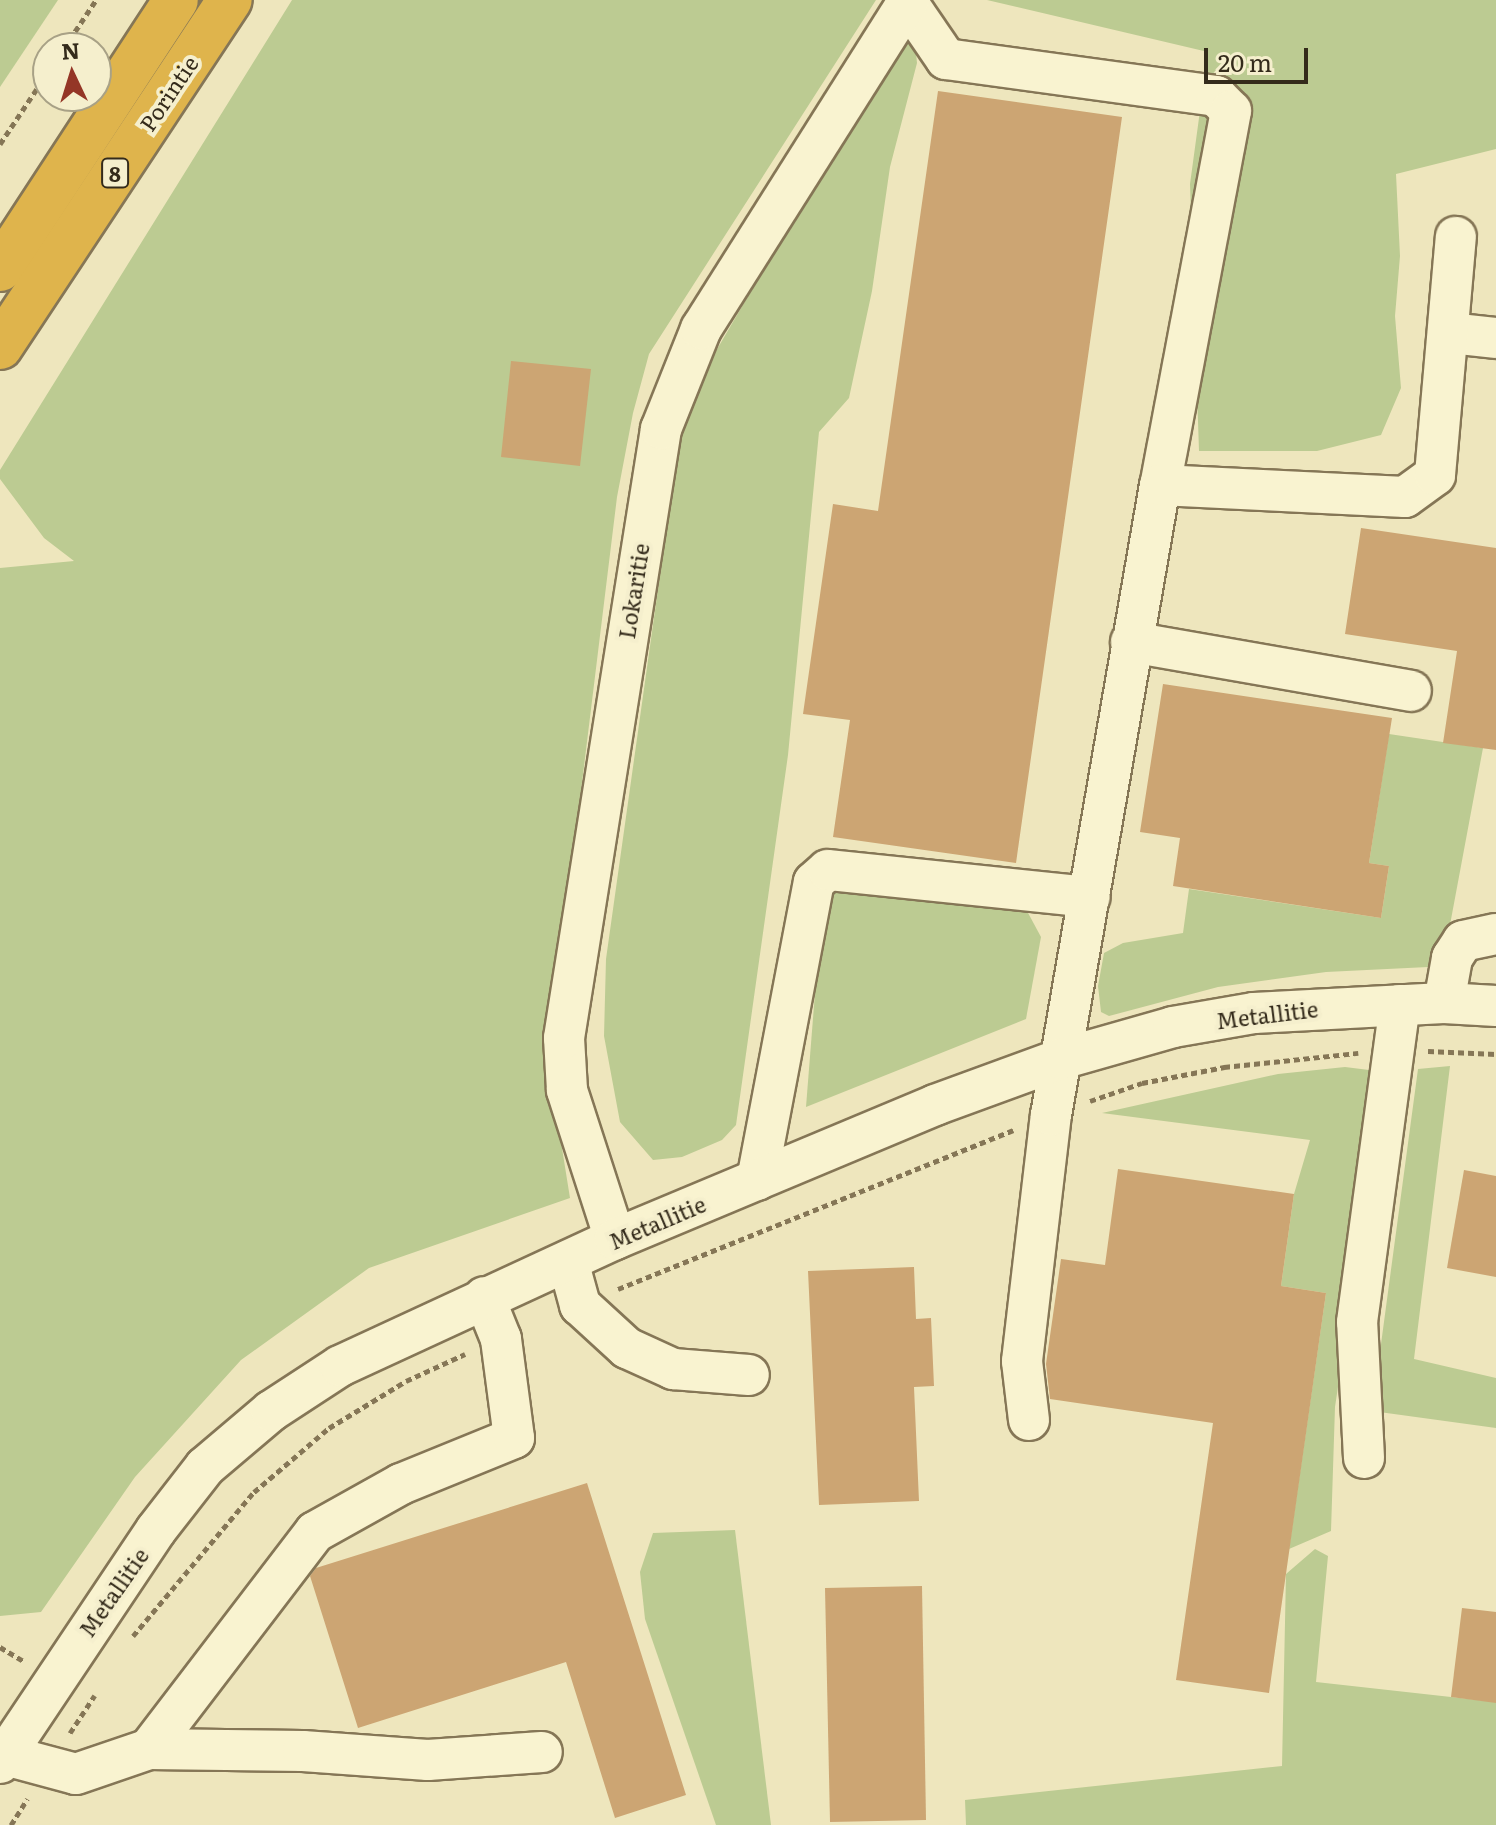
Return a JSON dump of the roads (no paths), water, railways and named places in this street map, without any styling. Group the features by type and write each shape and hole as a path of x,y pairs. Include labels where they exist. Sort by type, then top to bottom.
{"highway":[{"name":"Porintie","path":"0,269 176,0"},
{"name":"Porintie","path":"0,347 230,0"}],"street":[{"path":"908,1 946,59 1216,96 1231,111 1131,642 1051,1115 1022,1361 1029,1420"},
{"name":"Lokaritie","path":"615,1239 575,1121 564,1038 661,429 701,329 908,1"},
{"path":"1160,485 1405,497 1435,475 1450,333 1456,237"},
{"path":"1450,333 1496,338"},
{"path":"1131,642 1411,691"},
{"path":"757,1180 814,882 828,870 1090,897"},
{"path":"1444,1003 1452,958 1463,941 1496,934"},
{"name":"Metallitie","path":"2,1759 130,1567 205,1467 271,1411 340,1366 615,1239 1061,1059 1173,1027 1254,1013 1444,1003 1496,1006"},
{"path":"1364,1458 1357,1322 1397,1052 1400,1005"},
{"path":"568,1261 580,1305 627,1348 673,1369 749,1375"},
{"path":"149,1749 315,1532 401,1484 514,1438 501,1339 484,1297"},
{"path":"2,1759 76,1774 149,1749 303,1751 428,1760 542,1752"}]}
